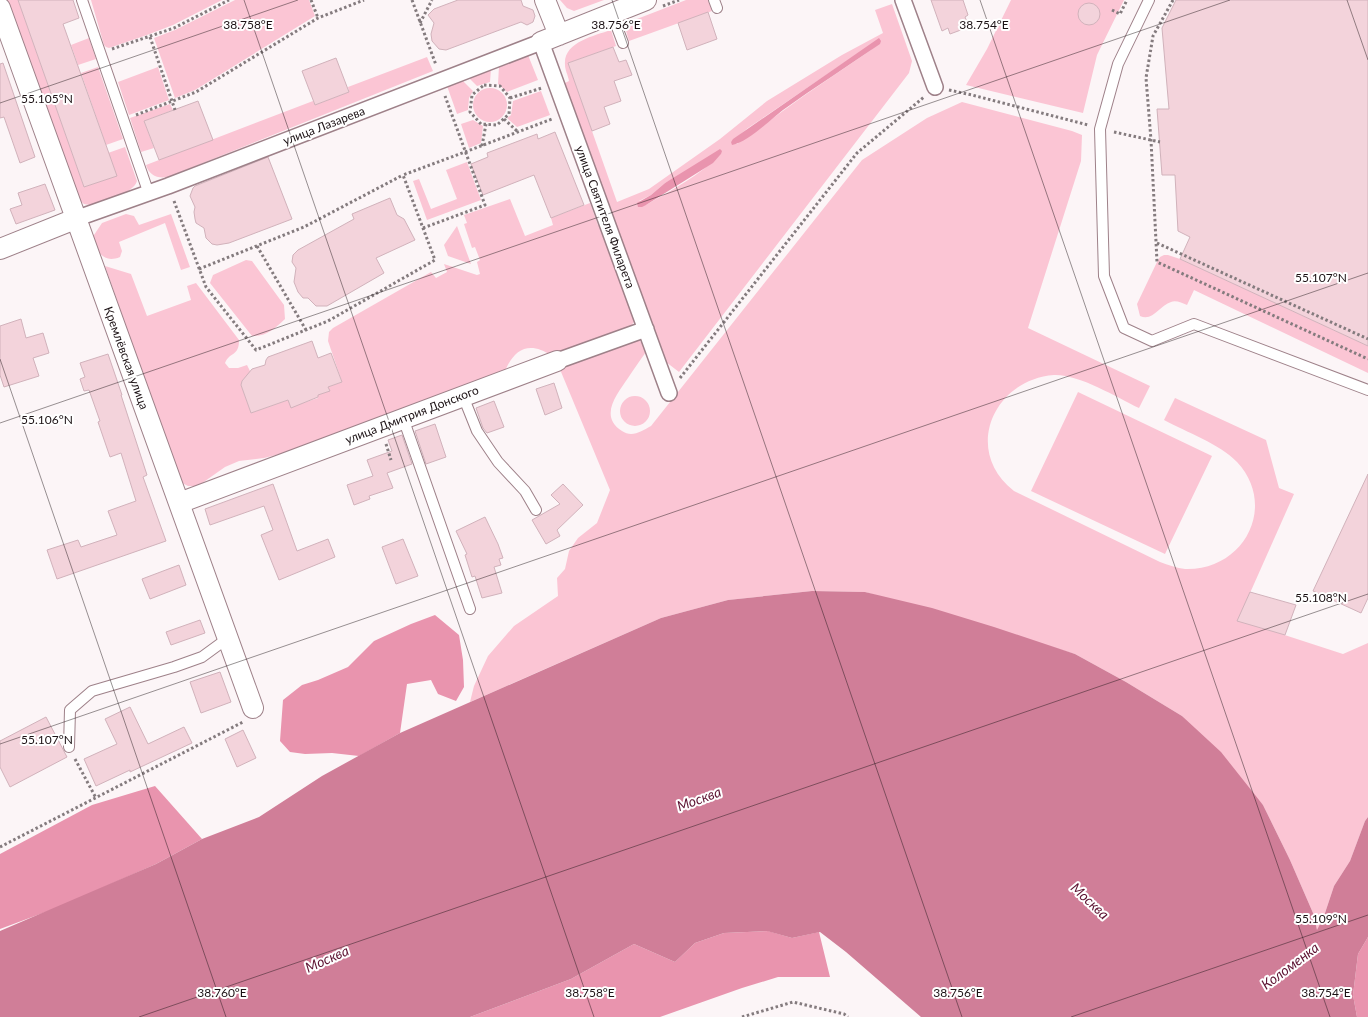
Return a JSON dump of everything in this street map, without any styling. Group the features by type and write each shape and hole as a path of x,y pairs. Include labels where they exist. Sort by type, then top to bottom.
{"street":[{"name":"улица Святителя Филарета","path":"545,0 556,82 669,393"},
{"path":"903,0 935,87"},
{"name":"улица Лазарева","path":"0,249 75,219 149,194 612,14 654,4"},
{"name":"Кремлёвская улица","path":"0,8 253,708"},
{"name":"улица Дмитрия Донского","path":"178,503 557,360 646,329"}],"lane":[{"path":"82,0 149,194"},
{"path":"1149,0 1118,64 1100,128 1104,276 1124,328 1152,341 1194,324 1368,390"},
{"path":"612,14 622,43"},
{"path":"463,396 477,431 498,462 525,491 536,510"},
{"path":"403,418 470,609"},
{"path":"69,748 70,710 92,691 166,670 202,657 228,638"}],"path":[{"path":"101,53 174,28 226,0"},
{"path":"311,0 318,18"},
{"path":"123,120 196,92 318,18 364,0"},
{"path":"412,0 485,205 423,228"},
{"path":"420,23 432,0"},
{"path":"654,4 679,0"},
{"path":"1112,10 1120,14 1127,0"},
{"path":"1173,0 1153,36 1146,78 1158,262 1368,359"},
{"path":"150,37 176,110"},
{"path":"510,98 556,82"},
{"path":"484,85 500,86 510,98 509,114 504,119 497,125 481,124 470,112 472,96 484,85"},
{"path":"669,393 858,154 935,87 972,94 1160,142"},
{"path":"199,269 304,227 403,175 567,113"},
{"path":"504,119 518,132"},
{"path":"482,146 486,124"},
{"path":"168,186 206,287 256,350 328,321 435,260 403,175"},
{"path":"1157,243 1368,339"},
{"path":"257,246 306,330"},
{"path":"0,847 252,718 253,708"},
{"path":"69,748 96,798"},
{"path":"742,1017 793,1002 844,1014 848,1017"}],"shaded area":[{"path":"6,0 18,0 84,187 116,176 108,153 125,147 137,181 124,194 90,205 84,204 79,200"},
{"path":"91,0 222,0 173,25 109,48 104,45"},
{"path":"235,0 309,0 315,16 195,90 175,98 154,38 175,30"},
{"path":"560,0 604,0 574,11 567,8"},
{"path":"686,0 708,0 712,11 629,41 624,24"},
{"path":"1011,0 1124,0 1097,55 1083,113 966,85 987,49"},
{"path":"892,4 912,61 909,73 679,372 666,362 565,83 569,81 565,65 569,51 581,41 611,30 616,46 568,63 617,202 649,189 720,139 767,101 842,55 883,33 875,10","holes":["879,39 871,50 737,144 731,142 748,128","721,154 713,162 676,188 646,205 639,201 651,195 665,183"]},
{"path":"89,38 96,59 78,65 71,45"},
{"path":"879,38 880,44 783,110 745,140 732,145 733,139"},
{"path":"528,55 538,80 507,92 498,84 499,66"},
{"path":"427,57 433,71 168,177 154,175 147,168 146,165 313,101 315,105 349,92 348,87"},
{"path":"98,67 123,139 106,145 81,73"},
{"path":"158,67 169,100 129,115 118,82"},
{"path":"491,69 490,82 477,86 469,78"},
{"path":"463,81 473,91 469,98 468,110 457,114 447,86"},
{"path":"490,88 497,89 502,93 506,98 506,112 502,117 497,121 490,122 483,121 478,117 474,112 473,105 474,98 478,93 483,89"},
{"path":"541,91 550,115 517,127 507,118 511,115 513,101"},
{"path":"962,102 1082,135 1081,161 1028,328 1150,386 1139,408 1086,382 1064,376 1054,375 1032,380 1014,390 1001,404 992,420 988,438 990,457 999,475 1014,491 1160,562 1185,569 1206,567 1224,559 1238,548 1248,533 1254,516 1254,498 1249,479 1237,462 1222,450 1164,420 1175,398 1266,440 1279,488 1294,494 1238,620 1343,654 1368,643 1368,817 1350,861 1334,886 1317,931 1313,913 1263,805 1182,716 1075,654 865,592 812,591 728,600 661,618 470,702 474,686 488,656 514,626 558,596 557,578 565,569 569,551 578,538 597,523 610,490 559,367 636,340 642,342 646,352 615,397 612,404 611,418 615,425 629,434 637,433 651,426 862,160 927,118"},
{"path":"170,104 173,110 144,121 154,148 141,152 130,118"},
{"path":"473,120 483,126 481,143 469,148 461,124"},
{"path":"720,149 722,151 721,154 713,163 646,205 638,207 637,203 651,195 665,183"},
{"path":"467,162 481,200 427,220 413,181 419,179 431,209 457,199 446,170"},
{"path":"510,199 525,236 553,225 551,218 590,203 598,225 602,227 634,318 634,322 630,327 552,356 536,349 529,348 523,350 512,358 504,374 311,446 264,458 239,461 225,467 198,486 188,486 180,482 105,266 131,274 147,316 191,300 187,286 196,283 239,340 238,349 225,363 229,368 247,365 252,375 243,379 241,385 251,413 288,400 291,407 318,398 318,395 329,391 328,387 342,382 328,341 329,332 333,328 431,272 436,278 447,272 444,264 477,275 480,274 477,262 480,260 475,247 472,248 464,224 467,223 464,215"},
{"path":"126,214 134,216 139,225 171,214 190,267 181,270 165,223 119,242 122,251 120,257 109,259 102,255 92,238 102,223"},
{"path":"457,226 471,264 448,256 444,245"},
{"path":"1164,255 1180,259 1368,346 1368,373 1194,290 1187,305 1173,301 1149,317 1140,316 1137,304 1157,262"},
{"path":"246,260 252,261 284,305 285,319 270,331 258,336 252,336 210,283 213,275"},
{"path":"1078,392 1212,456 1165,554 1031,491"},
{"path":"635,396 646,400 650,411 646,422 635,426 624,422 620,411 624,400"},
{"path":"435,615 459,635 463,660 464,687 456,701 438,694 431,680 407,684 400,733 359,756 290,752 280,741 283,700 302,685 348,667 374,641"},
{"path":"155,786 202,839 156,864 59,907 0,929 0,854 92,805"},
{"path":"768,931 792,938 819,932 830,977 778,977 660,1017 470,1017 571,979 634,944 675,962 695,943 724,933"},
{"path":"1368,937 1368,1017 1357,1017 1353,995 1358,954"}],"water":[{"path":"812,591 865,592 932,608 1075,654 1182,716 1221,752 1263,805 1313,913 1317,930 1334,886 1350,861 1368,817 1368,937 1358,954 1353,995 1357,1017 921,1017 820,932 792,938 767,931 724,933 695,943 675,962 634,944 571,979 470,1017 0,1017 0,931 156,864 202,839 259,817 322,776 400,733 661,618 728,600"}],"building":[{"path":"18,0 73,0 79,18 63,24 117,176 84,187"},
{"path":"458,0 521,0 523,6 533,10 535,16 533,22 527,25 521,22 446,50 439,49 432,41 431,34 434,23 428,15 434,9"},
{"path":"931,0 963,0 968,15 965,17 969,27 950,34 948,28 942,31"},
{"path":"1176,0 1368,0 1368,346 1180,259 1190,237 1178,231 1175,175 1162,175 1157,109 1169,109 1162,28"},
{"path":"1089,3 1097,6 1100,14 1097,22 1089,25 1081,22 1078,14 1081,6"},
{"path":"708,12 717,39 687,50 678,23"},
{"path":"613,47 619,62 626,60 632,75 614,81 621,101 604,107 610,124 592,131 568,63"},
{"path":"336,58 349,92 315,105 302,71"},
{"path":"3,63 35,157 20,163 4,117 0,118 0,64"},
{"path":"198,101 213,140 159,160 144,121"},
{"path":"555,132 584,205 551,218 534,175 483,195 471,164 488,157 487,153 537,134 538,139"},
{"path":"268,157 292,219 229,243 212,244 206,238 204,228 196,223 195,207 190,196 193,188"},
{"path":"45,184 55,210 16,224 10,209 22,205 18,193"},
{"path":"390,198 397,215 404,219 415,240 376,258 384,273 327,306 316,306 308,298 303,298 294,282 296,268 292,262 293,255 298,250 354,219 352,214"},
{"path":"21,319 26,338 43,333 49,353 33,358 39,376 4,387 0,375 0,326"},
{"path":"312,341 318,358 331,353 342,382 328,387 330,391 291,408 288,400 251,413 241,385 252,369 265,365 268,357"},
{"path":"108,354 147,475 143,477 166,541 57,579 47,550 78,540 81,547 117,535 108,511 136,501 121,453 110,457 89,390 84,391 80,379 85,377 80,363"},
{"path":"554,383 562,408 545,415 536,389"},
{"path":"494,401 504,427 487,433 483,428 476,408"},
{"path":"435,424 446,457 426,464 415,431"},
{"path":"402,435 412,464 387,473 393,488 369,496 370,499 354,505 347,485 373,476 367,460 392,451 388,440"},
{"path":"1368,474 1368,598 1361,613 1313,591"},
{"path":"273,484 297,551 328,539 335,557 279,580 261,535 273,530 264,506 210,525 205,509"},
{"path":"563,484 583,505 557,530 560,536 546,544 532,520 560,504 551,495"},
{"path":"485,517 503,558 499,559 501,565 494,567 502,593 482,598 475,576 472,577 465,555 467,554 456,531"},
{"path":"403,539 418,576 396,584 382,547"},
{"path":"179,565 186,585 150,599 142,579"},
{"path":"1250,592 1296,605 1285,635 1237,621"},
{"path":"200,620 205,633 171,645 166,632"},
{"path":"220,672 231,702 201,713 190,682"},
{"path":"130,707 148,744 184,727 192,743 96,786 84,759 117,744 105,719"},
{"path":"46,717 67,757 10,787 0,767 0,741"},
{"path":"243,730 256,758 237,767 225,739"}],"water label":[{"name":"Москва","path":"699,799"},
{"name":"Москва","path":"1090,901"},
{"name":"Москва","path":"327,959"},
{"name":"Коломенка","path":"1290,966"}]}
